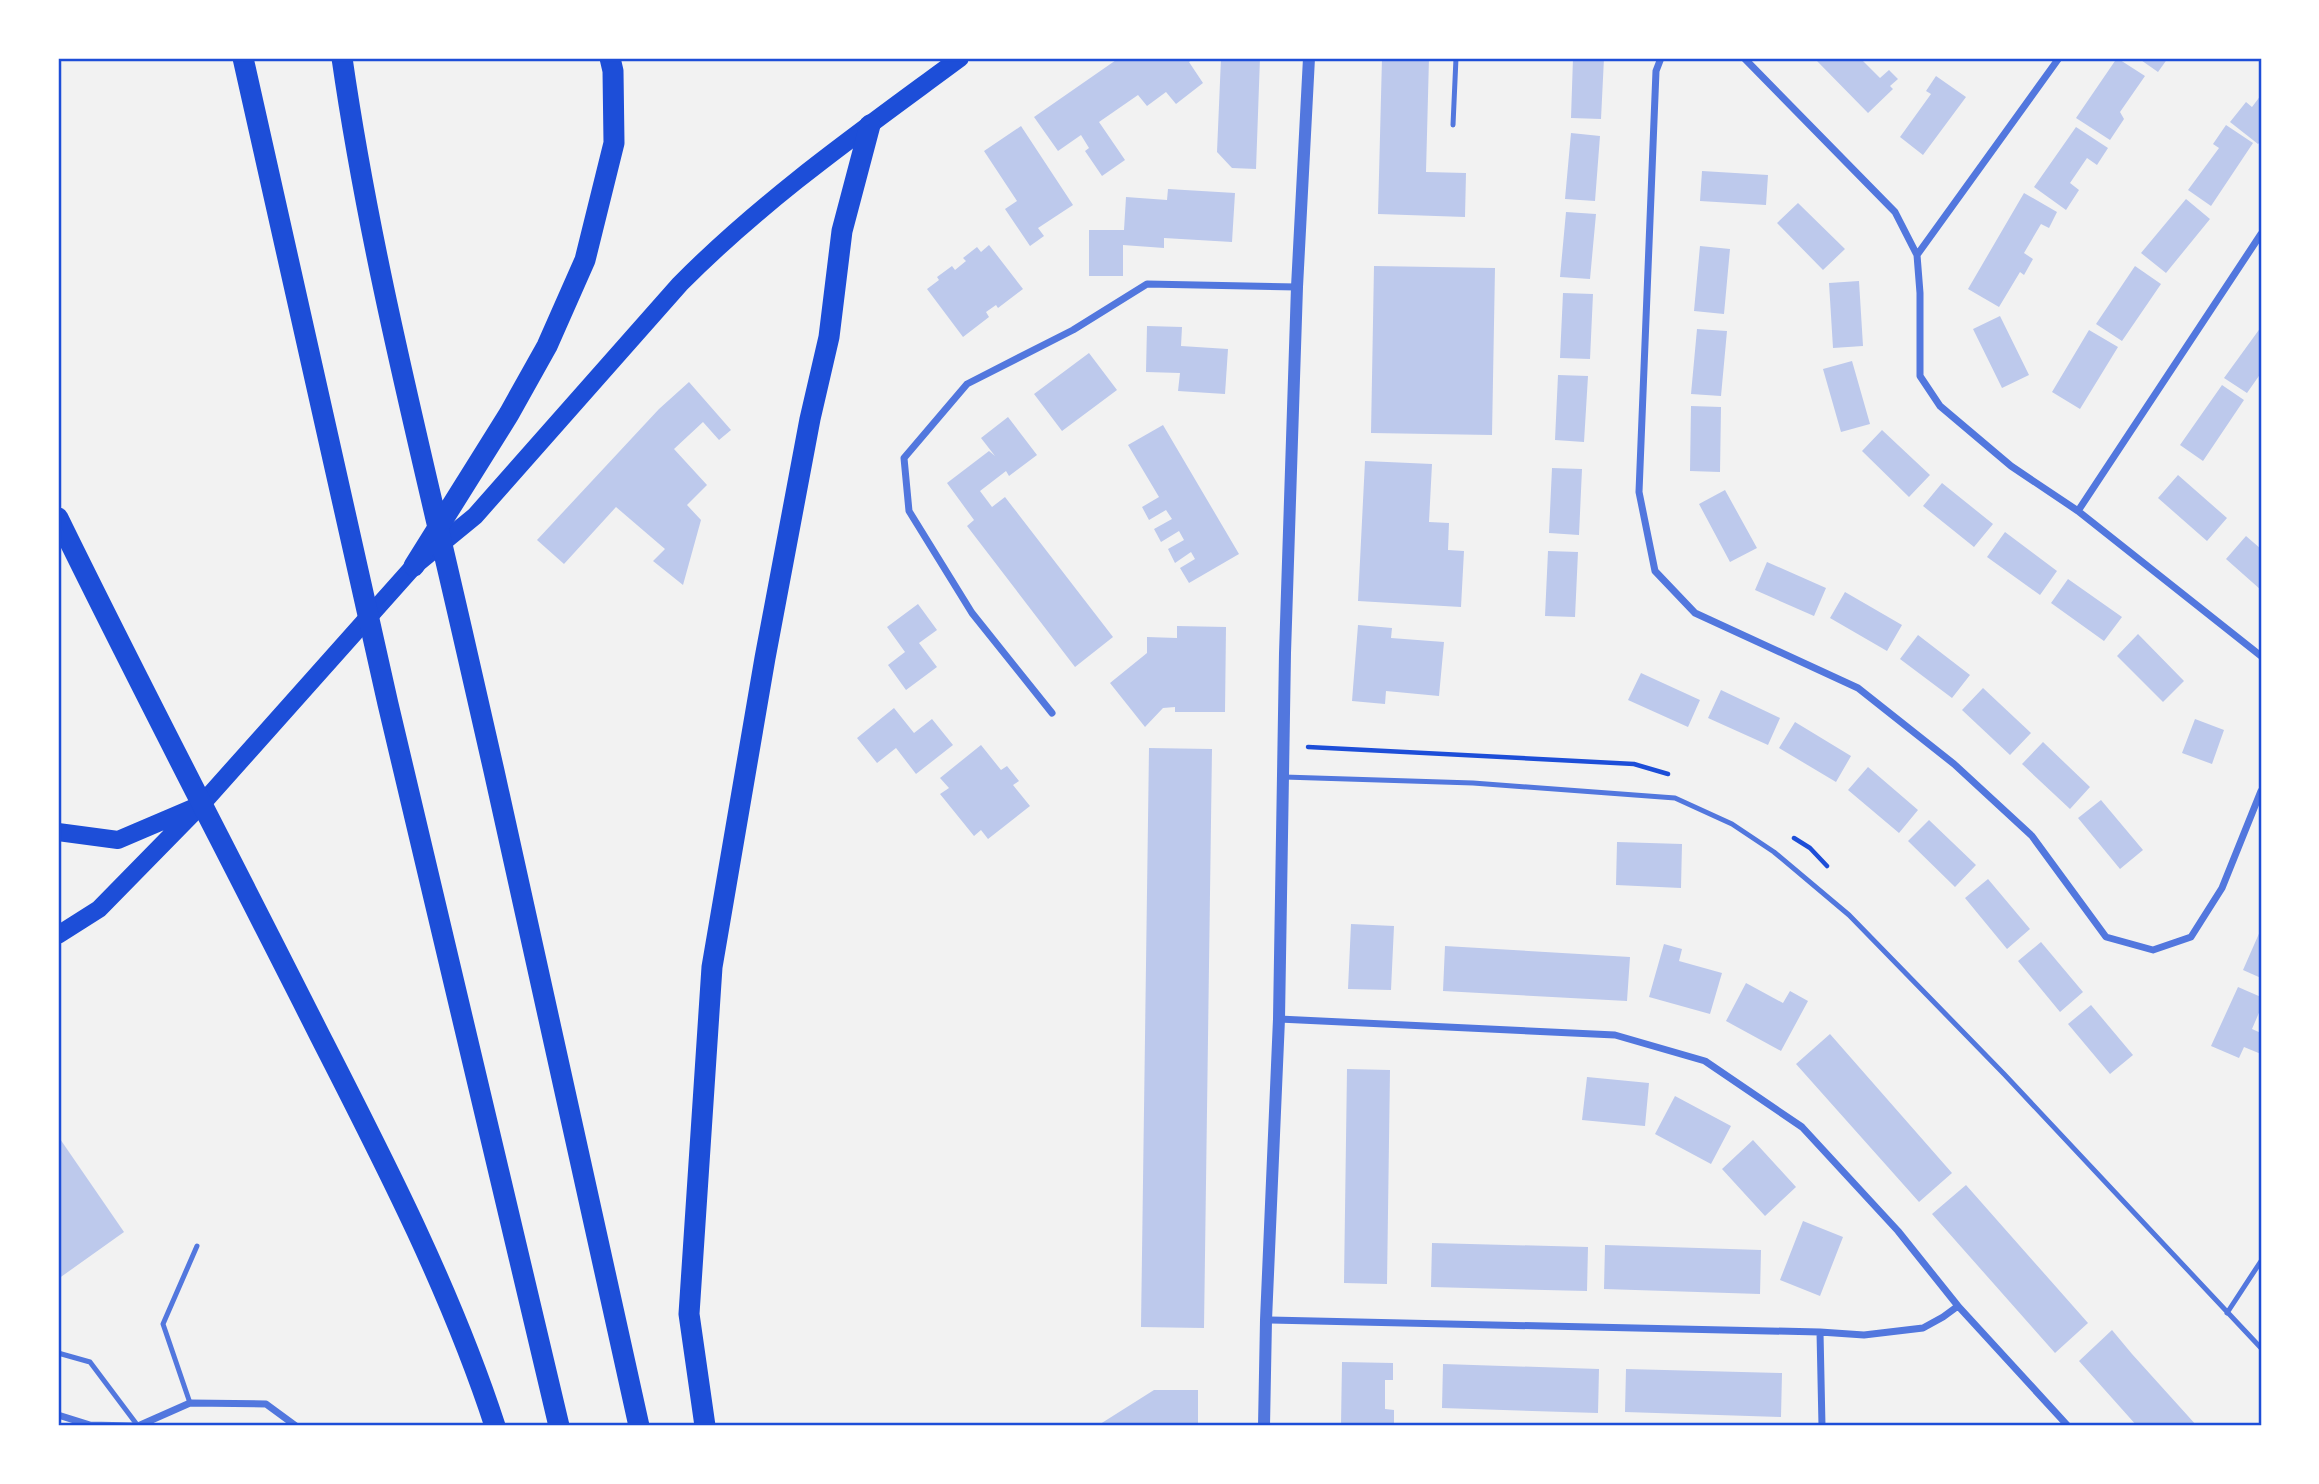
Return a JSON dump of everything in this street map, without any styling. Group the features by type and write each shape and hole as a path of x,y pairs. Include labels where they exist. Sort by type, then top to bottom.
{"highway":[{"path":"243,58 388,704 559,1426"},
{"path":"342,58 349,107 404,384 468,656 639,1426"},
{"path":"414,566 509,414 547,346 585,260 614,144 613,71 610,58"},
{"path":"705,1426 689,1314 712,967 765,658 810,419 829,337 842,231 870,125"},
{"path":"58,518 413,1220 484,1391 495,1426"}],"main road":[{"path":"58,935 99,909 200,806 414,566 475,516 550,429 710,254 796,181 960,58"},
{"path":"58,832 118,840 200,806"}],"street":[{"path":"1264,1426 1279,1019 1281,777 1297,287 1309,58"},
{"path":"1661,58 1656,71 1639,492 1655,571 1695,613 1858,688 1954,764 2032,836 2106,937 2153,950 2191,937 2222,888 2261,791"},
{"path":"1744,58 1895,212 1917,255 1920,376 1940,406 2011,466 2078,511 2261,656"},
{"path":"1917,255 2059,58"},
{"path":"2078,511 2261,234"},
{"path":"1052,713 972,612 909,510 904,458 967,384 1073,330 1147,284 1297,287"},
{"path":"1279,1019 1615,1035 1705,1061 1801,1127 1898,1231 1958,1306 2068,1426"},
{"path":"1266,1320 1864,1335 1923,1328 1958,1306"},
{"path":"1820,1332 1822,1426"},
{"path":"58,1415 90,1425 137,1426 191,1403 266,1405 296,1426"}],"lane":[{"path":"1453,124 1456,58"},
{"path":"1281,777 1473,783 1675,798 1732,824 1774,852 1849,915 2004,1074 2261,1348"},
{"path":"191,1403 163,1324 197,1246"},
{"path":"2227,1313 2261,1261"},
{"path":"58,1353 90,1362 137,1426"}],"path":[{"path":"1283,745 1634,764 1670,775"},
{"path":"1787,835 1810,848 1829,867"}],"building":[{"path":"1119,58 1194,58 1189,62 1203,83 1176,104 1166,92 1147,106 1138,95 1099,122 1125,160 1102,176 1085,151 1089,148 1081,135 1058,151 1034,117"},
{"path":"1221,58 1260,58 1256,169 1232,168 1217,152"},
{"path":"1382,58 1429,58 1426,172 1466,173 1465,217 1378,214"},
{"path":"1573,58 1604,58 1601,119 1571,118"},
{"path":"1821,58 1860,58 1880,78 1889,70 1898,79 1890,86 1893,89 1868,113 1817,61"},
{"path":"2117,58 2145,76 2120,112 2124,119 2110,140 2076,118"},
{"path":"2138,58 2168,58 2158,72"},
{"path":"1936,76 1966,97 1923,155 1900,137 1931,94 1926,91"},
{"path":"2261,95 2261,141 2258,144 2230,122 2246,102 2252,107"},
{"path":"2226,125 2253,143 2211,206 2188,190 2219,148 2213,144"},
{"path":"1021,126 1073,205 1038,228 1044,236 1030,246 1005,209 1017,201 984,151"},
{"path":"2076,127 2108,148 2097,165 2087,158 2070,183 2079,190 2066,210 2034,187"},
{"path":"1571,133 1600,136 1595,201 1565,199"},
{"path":"1702,171 1768,175 1766,205 1700,201"},
{"path":"1168,189 1235,193 1232,242 1164,238 1164,248 1123,245 1123,276 1089,276 1089,230 1124,230 1126,197 1167,200"},
{"path":"2024,193 2057,212 2049,228 2041,224 2024,253 2033,259 2024,275 2020,272 1999,307 1968,289"},
{"path":"2186,199 2210,219 2166,273 2141,253"},
{"path":"1798,203 1845,249 1823,270 1777,223"},
{"path":"1566,212 1596,214 1590,279 1560,277"},
{"path":"989,245 1023,289 998,308 996,305 986,312 989,317 963,337 927,289 952,266 955,270 966,261 963,258 977,247 981,252"},
{"path":"1700,246 1730,249 1724,314 1694,311"},
{"path":"1374,266 1495,268 1492,435 1371,433"},
{"path":"2135,266 2161,284 2122,341 2096,324"},
{"path":"1859,281 1863,346 1833,348 1829,283"},
{"path":"1563,293 1593,294 1590,359 1560,358"},
{"path":"2000,316 2029,375 2002,388 1973,329"},
{"path":"1147,326 1182,327 1181,346 1228,349 1225,394 1178,391 1180,373 1146,372"},
{"path":"2261,327 2261,373 2247,393 2224,378"},
{"path":"1697,329 1727,331 1721,396 1691,394"},
{"path":"2089,330 2118,347 2080,409 2052,392"},
{"path":"1089,353 1117,390 1062,431 1034,394"},
{"path":"1852,361 1870,424 1841,432 1823,369"},
{"path":"1558,375 1588,376 1584,442 1555,440"},
{"path":"689,382 731,430 719,440 703,422 674,449 707,485 687,505 701,520 683,585 653,561 665,549 616,507 564,564 537,540 659,409"},
{"path":"2222,385 2244,400 2203,461 2180,445"},
{"path":"1691,406 1721,407 1720,472 1690,471"},
{"path":"1008,417 1037,455 1009,476 1006,471 980,491 992,507 1005,497 1113,637 1075,667 967,526 974,520 947,483 989,451 995,456 981,438"},
{"path":"1163,425 1239,554 1189,583 1180,568 1195,559 1191,552 1175,563 1168,549 1184,540 1179,531 1161,542 1154,529 1172,519 1166,510 1149,520 1142,507 1159,497 1128,445"},
{"path":"1882,430 1930,475 1909,497 1862,451"},
{"path":"1365,461 1432,464 1429,522 1449,523 1448,550 1464,551 1461,607 1358,601"},
{"path":"1552,468 1582,469 1579,535 1549,533"},
{"path":"2178,475 2227,518 2207,541 2158,498"},
{"path":"1942,483 1993,524 1974,547 1923,506"},
{"path":"1725,490 1757,548 1730,562 1699,504"},
{"path":"2005,532 2057,571 2040,595 1987,557"},
{"path":"2246,536 2261,549 2261,590 2226,559"},
{"path":"1548,551 1578,552 1575,617 1545,616"},
{"path":"1767,562 1826,588 1814,616 1755,590"},
{"path":"2068,579 2122,617 2104,641 2051,603"},
{"path":"1845,592 1902,625 1887,651 1830,618"},
{"path":"918,604 937,630 919,643 937,667 906,690 888,665 905,652 887,627"},
{"path":"1358,625 1392,628 1391,638 1444,642 1439,696 1386,691 1385,704 1352,701"},
{"path":"1177,626 1226,627 1225,712 1175,712 1175,707 1163,708 1145,727 1110,683 1147,653 1147,637 1177,638"},
{"path":"2138,634 2184,681 2163,702 2117,656"},
{"path":"1918,635 1970,675 1952,698 1900,659"},
{"path":"1641,673 1700,700 1688,727 1628,700"},
{"path":"1983,688 2031,733 2010,755 1962,710"},
{"path":"1721,690 1780,718 1768,745 1708,718"},
{"path":"894,708 914,733 932,719 953,745 916,774 896,748 877,763 857,738"},
{"path":"2195,719 2224,730 2212,764 2182,753"},
{"path":"1795,722 1851,756 1836,782 1779,748"},
{"path":"2043,742 2090,787 2070,809 2022,764"},
{"path":"981,745 1001,770 1007,766 1019,781 1013,785 1030,806 988,839 981,830 974,836 940,794 949,788 940,778"},
{"path":"1149,748 1212,749 1204,1328 1141,1327"},
{"path":"1868,767 1918,810 1899,833 1848,790"},
{"path":"2101,800 2143,850 2120,869 2078,818"},
{"path":"1929,820 1976,865 1955,887 1908,841"},
{"path":"1617,842 1682,844 1681,888 1616,885"},
{"path":"1988,879 2030,929 2007,949 1965,898"},
{"path":"1351,924 1394,926 1391,990 1348,989"},
{"path":"2261,929 2261,978 2243,970"},
{"path":"2041,942 2083,992 2060,1012 2018,961"},
{"path":"1664,944 1682,949 1679,961 1722,973 1710,1014 1649,997"},
{"path":"1445,946 1630,957 1627,1001 1443,991"},
{"path":"1746,983 1783,1003 1790,991 1808,1001 1781,1051 1726,1021"},
{"path":"2238,987 2261,997 2261,1008 2252,1029 2261,1033 2261,1054 2244,1047 2239,1058 2211,1046"},
{"path":"2091,1005 2133,1055 2110,1074 2068,1024"},
{"path":"1830,1034 1952,1173 1919,1202 1796,1064"},
{"path":"1347,1069 1390,1070 1387,1284 1344,1283"},
{"path":"1587,1077 1649,1083 1645,1126 1582,1120"},
{"path":"1675,1096 1731,1126 1711,1164 1655,1134"},
{"path":"58,1136 124,1232 58,1279"},
{"path":"1753,1140 1796,1187 1765,1216 1722,1169"},
{"path":"1966,1185 2088,1323 2055,1353 1932,1214"},
{"path":"1803,1221 1843,1237 1820,1296 1780,1280"},
{"path":"1432,1243 1588,1247 1587,1291 1431,1287"},
{"path":"1605,1245 1761,1250 1760,1294 1604,1289"},
{"path":"2112,1330 2197,1426 2137,1426 2079,1361"},
{"path":"1342,1362 1393,1363 1393,1380 1385,1380 1385,1409 1394,1410 1394,1426 1341,1425"},
{"path":"1443,1364 1599,1369 1598,1413 1442,1408"},
{"path":"1626,1369 1782,1373 1781,1417 1625,1412"},
{"path":"1154,1390 1198,1390 1198,1426 1097,1426"}]}
